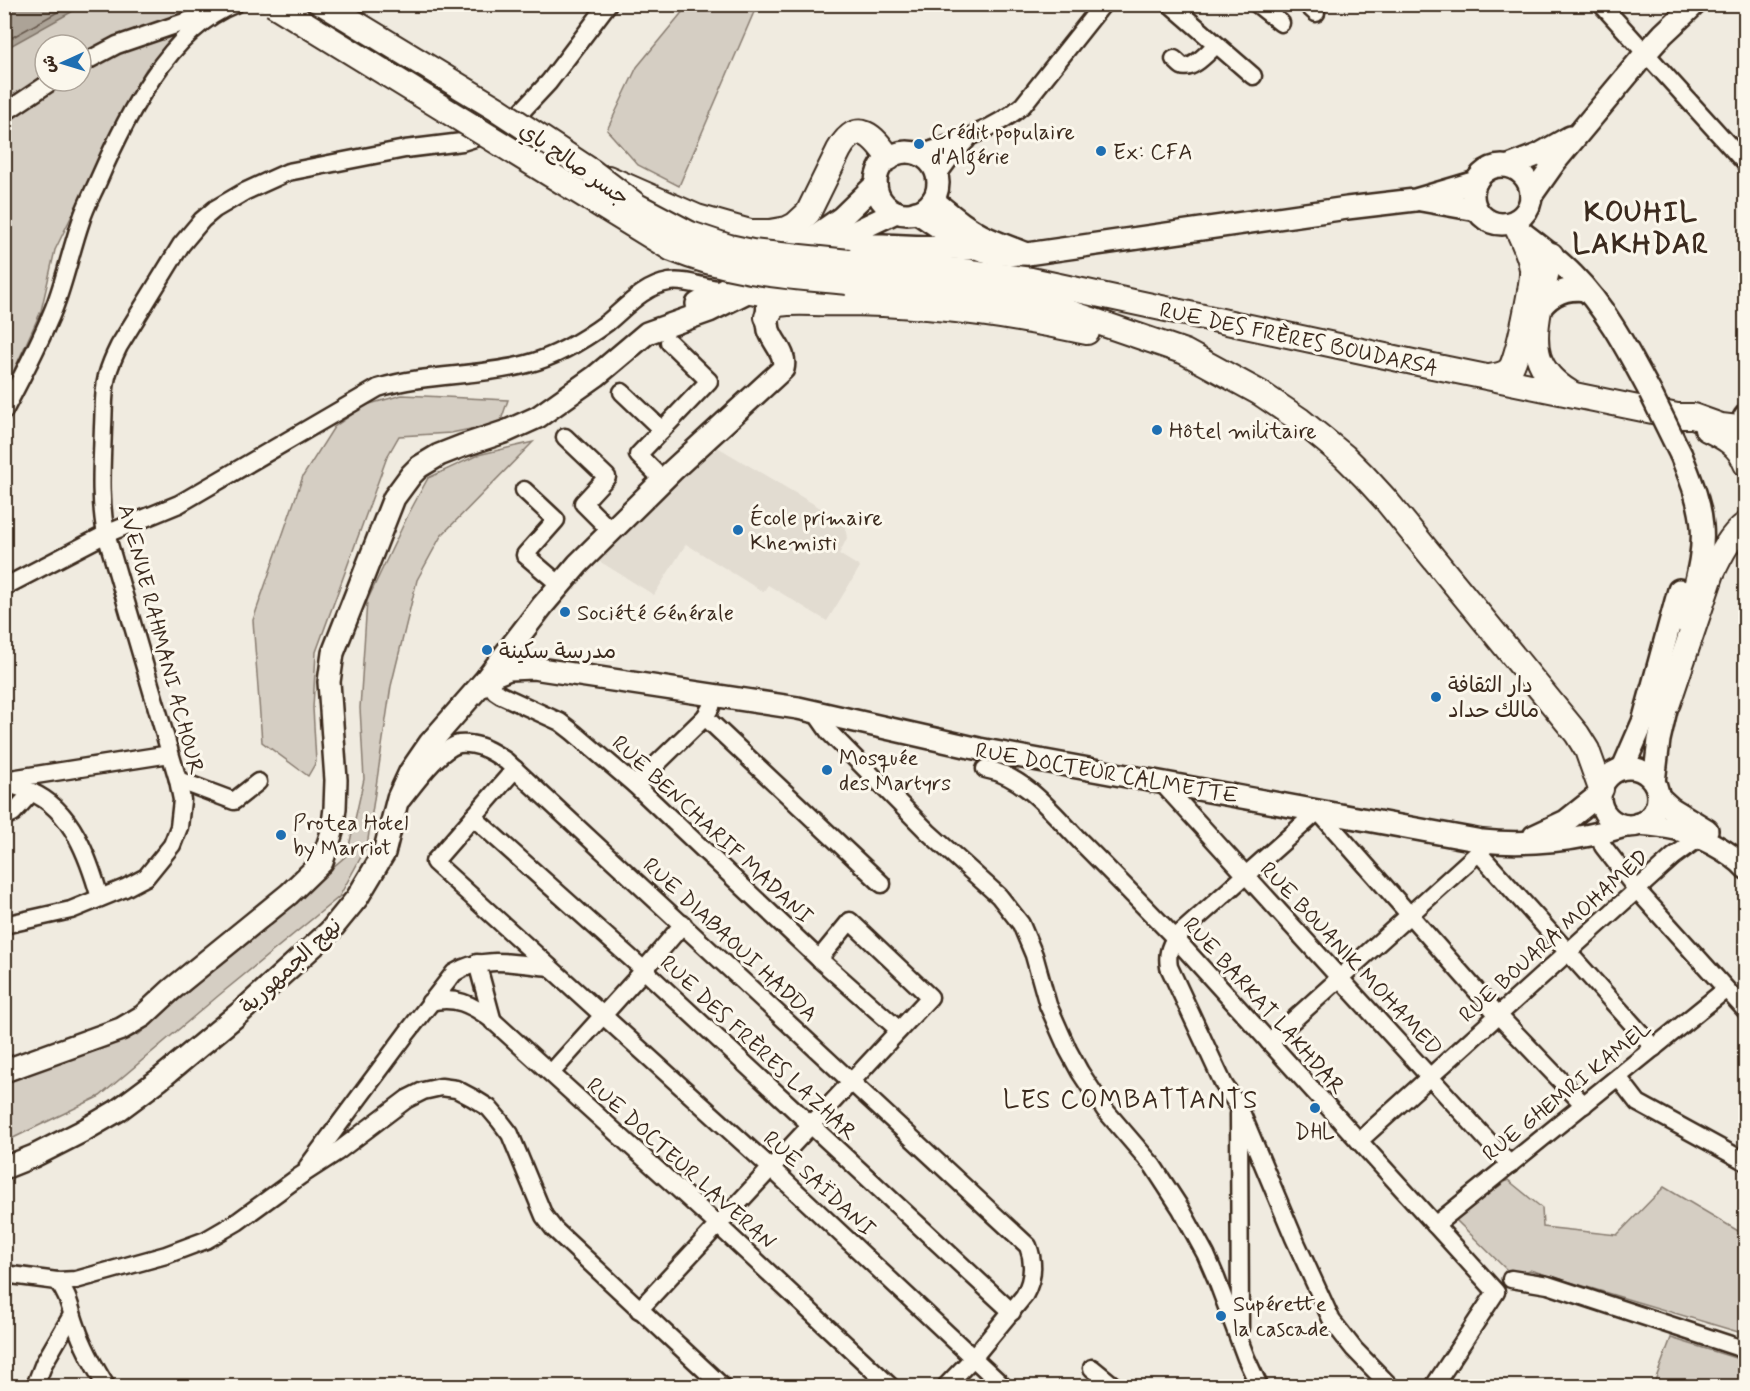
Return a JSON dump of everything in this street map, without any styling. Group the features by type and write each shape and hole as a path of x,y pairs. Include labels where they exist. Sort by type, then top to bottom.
{"highway":[{"path":"273,4 672,249 700,260 762,274 848,272 1012,298 1060,309 1185,352 1260,393 1300,420 1344,456 1384,499 1577,734 1587,750 1600,791"},
{"name":"جسر صالح باي","path":"324,4 497,109 591,171 637,206 690,234 752,252 848,272"},
{"path":"591,171 697,217 750,232 770,232 795,225 808,213 838,150 848,138 855,134 869,135 877,141 889,158"},
{"path":"1489,377 1511,369 1530,289 1532,272 1528,250 1514,226"},
{"path":"1551,255 1538,312 1535,347 1544,371 1552,381 1573,394"},
{"name":"RUE DES FRÈRES BOUDARSA","path":"848,272 962,271 1031,280 1685,416"},
{"path":"762,301 863,302 960,310 1040,322 1103,336 1154,340"},
{"path":"1685,416 1720,413 1745,418"},
{"path":"1685,416 1725,437 1738,449 1746,464"},
{"path":"1668,703 1712,573 1743,520"}],"main road":[{"path":"1514,226 1580,131 1663,34 1695,4"},
{"path":"1509,166 1553,148 1580,131"},
{"path":"647,333 709,311 762,301 787,270 820,250 915,208 938,184 937,176 930,163 918,154 903,152 889,158 877,174 876,184 882,201 915,208 958,221 987,238 1027,254"},
{"path":"1551,255 1530,200 1530,187 1526,177 1509,166 1499,165 1481,174 1473,192 1477,210 1492,222 1514,226 1574,275 1619,336 1681,455 1698,504 1702,527 1701,552 1659,740 1657,807 1652,816 1644,822 1632,825"},
{"path":"915,208 955,238 982,250 997,254 1027,254 1414,200 1476,182"},
{"path":"4,1071 121,1029 143,1016 171,990 289,894 322,862 332,832 335,808 335,770 329,682 333,653 394,498 411,475 419,467 439,455 507,431 538,417 596,376 647,333 796,249 841,218 876,184"},
{"path":"1414,200 1477,210"},
{"path":"820,250 883,245 982,250"},
{"path":"1538,312 1543,304 1558,292 1586,290"},
{"name":"نهج الجمهورية","path":"4,1168 34,1156 81,1132 125,1104 243,1010 330,931 357,898 384,853 398,798 410,772 430,743 486,679 578,564 663,480 783,369 783,354 770,331 762,301"},
{"path":"1623,768 1643,722 1687,564 1698,504"},
{"name":"RUE DOCTEUR CALMETTE","path":"486,679 509,669 533,668 815,712 979,749 1318,811 1484,847 1566,839 1632,825"},
{"path":"1746,853 1678,813 1656,789 1645,771 1635,768 1614,771 1608,776 1600,791 1604,811 1617,823 1676,829 1723,851 1746,868"},
{"name":"RUE DOCTEUR CALMETTE","path":"1516,843 1566,821 1600,791"}],"street":[{"name":"AVENUE RAHMANI ACHOUR","path":"4,925 70,910 146,878 172,844 180,827 182,801 106,534 101,490 106,379 111,362 181,245 215,209 288,172 405,149 462,142 491,133 520,112 549,82 608,4"},
{"path":"918,154 974,134 999,122 1023,105 1103,4"},
{"path":"1170,4 1252,76"},
{"path":"1257,4 1281,23"},
{"path":"1601,4 1746,164"},
{"path":"93,57 117,45 232,6"},
{"path":"4,411 28,366 54,308 81,220 120,133 148,83 177,48 204,21 232,6"},
{"path":"1174,59 1183,67 1188,67 1216,45"},
{"path":"4,113 34,93"},
{"path":"937,176 954,153 974,134"},
{"path":"4,587 106,534 179,504 378,388 401,381 487,372 528,364 555,355 606,322 638,297 661,284 683,282 762,301"},
{"path":"663,480 638,455 709,381 669,342"},
{"path":"622,392 662,430"},
{"path":"565,437 607,477 583,503 611,531"},
{"path":"524,490 556,520 525,555 560,585"},
{"name":"RUE BENCHARIF MADANI","path":"486,679 501,695 560,722 635,785 819,959 899,1030"},
{"path":"635,785 705,717 714,695"},
{"path":"815,712 829,732 928,832 999,896 1021,924 1034,955 1048,1005 1068,1050 1105,1110 1153,1166 1182,1209 1206,1254 1259,1386"},
{"path":"705,717 882,884"},
{"name":"RUE DIABAOUI HADDA","path":"396,807 432,765 446,751 459,744 486,748 515,769 1028,1246 1033,1264 1030,1286 1012,1312"},
{"path":"4,782 170,754"},
{"path":"473,817 515,769"},
{"name":"RUE BARKAT LAKHDAR","path":"985,769 998,771 1036,797 1123,884 1175,938 1496,1292 1434,1386"},
{"path":"177,780 234,801 258,782"},
{"path":"4,782 32,792 61,814 88,861 100,898"},
{"name":"RUE BOUANIK MOHAMED","path":"1161,782 1510,1165"},
{"path":"4,817 13,813 32,792"},
{"path":"1390,1386 1354,1349 1332,1322 1239,1107 1224,1085 1169,967 1169,949 1175,938 1318,811 1498,1015 1584,1105"},
{"name":"RUE SAÏDANI","path":"473,817 434,862 771,1168 1003,1386"},
{"name":"RUE DES FRÈRES LAZHAR","path":"473,817 644,970 1012,1312"},
{"path":"1599,833 1603,846 1637,890 1746,1011"},
{"name":"RUE BOUARA MOHAMED","path":"1359,1141 1673,857 1699,838"},
{"path":"1269,1042 1484,847 1568,952 1654,1048"},
{"path":"639,1310 930,997 850,921 819,959"},
{"path":"551,1073 644,970 682,924"},
{"path":"300,1176 454,973 462,967 490,962 549,967"},
{"path":"477,963 493,1022"},
{"name":"RUE GHEMRI KAMEL","path":"1435,1226 1725,990"},
{"name":"RUE DOCTEUR LAVERAN","path":"430,1002 444,999 456,1000 476,1008 493,1022 718,1225 890,1386"},
{"path":"1618,1077 1638,1103 1746,1162"},
{"path":"4,1274 57,1281 76,1280 166,1255 206,1240 237,1222 337,1152 407,1099 423,1091 441,1087 456,1089 489,1108 510,1134 544,1216 554,1228 722,1386"},
{"path":"1239,1107 1240,1341"},
{"path":"1511,1280 1548,1285 1746,1350"},
{"path":"57,1281 67,1296 72,1315 92,1363 106,1386"},
{"path":"946,1386 1012,1312"},
{"path":"35,1386 44,1363 72,1315"},
{"path":"1092,1368 1114,1386"}],"shaded area":[{"path":"689,4 757,5 679,186 638,165 607,130 637,67"},
{"path":"5,5 209,5 177,34 146,69 55,250 41,311 5,390"},
{"path":"402,395 508,400 500,423 451,433 399,436 387,457 316,652 313,708 316,762 308,776 262,742 253,620 303,476 334,427 366,405"},
{"path":"533,442 441,536 417,580 391,686 367,846 339,897 100,1096 5,1142 4,1079 139,1034 347,855 364,779 360,708 367,601 428,478 478,455"},
{"name":"École primaire Khemisti","path":"714,445 844,522 847,538 839,554 860,567 827,621 768,585 763,592 686,544 654,595 599,561"},
{"path":"1508,1180 1542,1208 1543,1227 1617,1235 1664,1187 1745,1235 1745,1334 1530,1270 1512,1275 1454,1218"},
{"path":"1671,1338 1745,1361 1745,1386 1653,1386"}],"water":[{"path":"6,4 84,5 33,33 5,49"}],"place":[{"name":"Crédit populaire d'Algérie","path":"919,144"},
{"name":"Ex: CFA","path":"1101,151"},
{"name":"Hôtel militaire","path":"1157,430"},
{"name":"École primaire Khemisti","path":"738,530"},
{"name":"Société Générale","path":"565,612"},
{"name":"مدرسة سكينة","path":"487,650"},
{"name":"دار الثقافة مالك حداد","path":"1436,697"},
{"name":"Mosquée des Martyrs","path":"827,770"},
{"name":"Protea Hotel by Marriot","path":"281,835"},
{"name":"DHL","path":"1315,1108"},
{"name":"Supérette la cascade","path":"1221,1316"}],"district":[{"name":"KOUHIL LAKHDAR","path":"1641,227"},
{"name":"LES COMBATTANTS","path":"1131,1099"}]}
